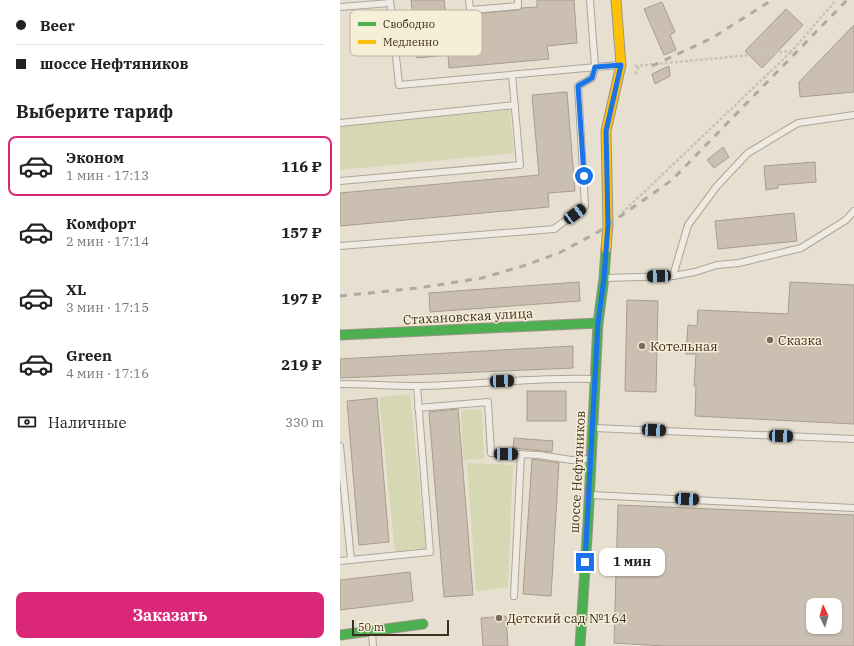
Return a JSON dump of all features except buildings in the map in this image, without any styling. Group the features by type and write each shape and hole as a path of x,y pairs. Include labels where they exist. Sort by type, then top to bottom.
{"street":[{"name":"шоссе Нефтяников","path":"580,646 598,323 604,278 608,225 606,131 621,65 616,0"},
{"name":"Стахановская улица","path":"340,335 598,323"},
{"path":"340,635 423,624"}],"lane":[{"path":"470,0 470,10 518,6 518,0"},
{"path":"340,246 554,229 585,206 578,86 592,78 595,67 590,0"},
{"path":"340,7 390,1"},
{"path":"396,56 399,85 621,65"},
{"path":"340,181 520,165 512,75"},
{"path":"340,123 515,105"},
{"path":"673,276 688,225 717,186 748,154 798,123 854,115"},
{"path":"604,278 673,276 695,272 717,265 739,263 800,248 846,220 854,211"},
{"path":"340,384 417,386 575,379 595,380"},
{"path":"340,561 430,552 417,386"},
{"path":"418,408 488,402 491,453 521,454 571,460 591,459"},
{"path":"592,428 854,439"},
{"path":"340,446 351,560"},
{"path":"514,596 521,454"},
{"path":"589,494 854,508"},
{"path":"372,631 373,646"}],"path":[{"path":"621,214 792,51 836,0"},
{"path":"621,65 639,66 792,51"}],"green space":[{"path":"510,110 514,153 340,170 340,126"},
{"path":"410,394 426,548 395,551 379,397"},
{"path":"461,410 482,410 484,459 463,460"},
{"path":"467,463 513,465 508,587 476,591"}],"railway":[{"path":"652,66 712,38 772,0"},
{"path":"340,296 418,288 482,278 523,266 559,253 598,232 672,180 847,0"}],"traffic: fast":[{"path":"580,646 598,323 606,249"},
{"path":"340,335 598,323"},
{"path":"340,635 423,624"}],"traffic: slow":[{"path":"606,249 608,225 606,131 621,65 616,0"}],"place":[{"name":"Сказка","path":"770,340"},
{"name":"Котельная","path":"642,346"},
{"name":"Детский сад №164","path":"499,618"}],"route":[{"path":"584,176 578,86 592,78 595,67 621,65 606,131 608,225 604,278 598,323 585,562"}]}
